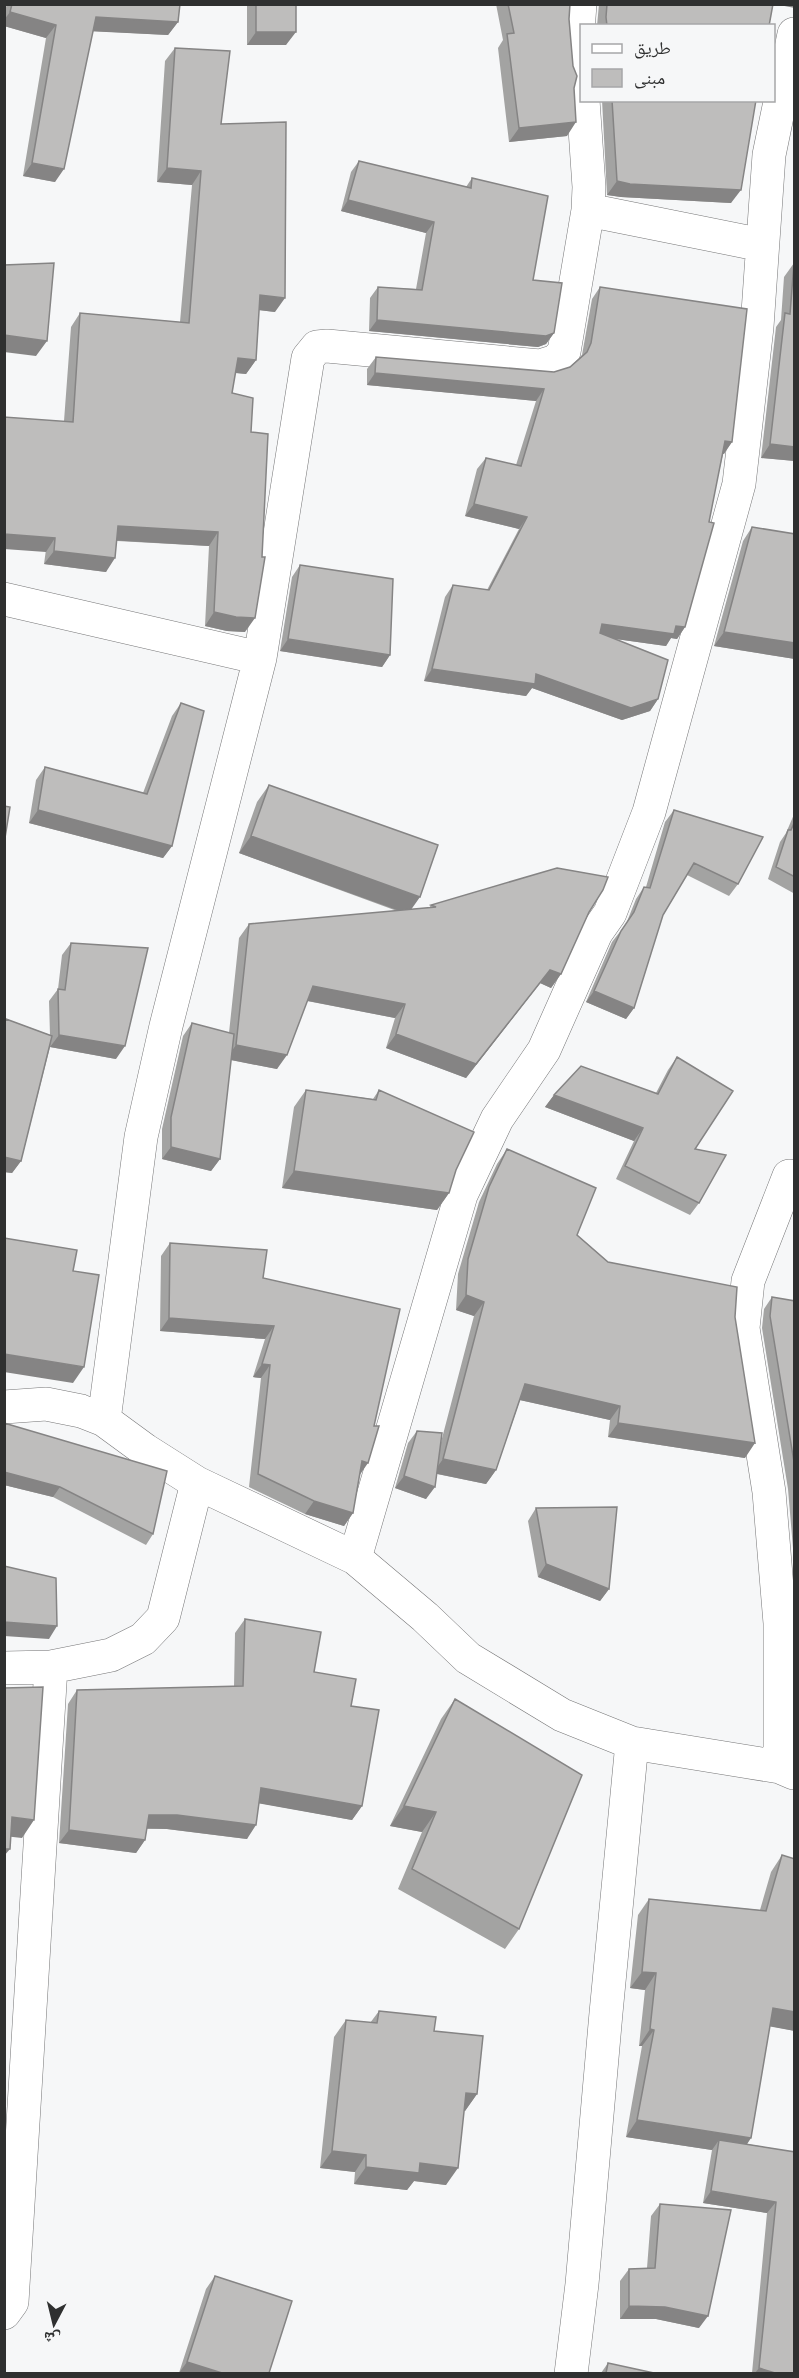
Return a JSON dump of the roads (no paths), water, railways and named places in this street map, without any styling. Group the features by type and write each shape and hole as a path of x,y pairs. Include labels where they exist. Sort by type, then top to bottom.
{"street":[{"path":"580,4 578,31 580,54"},
{"path":"355,1558 461,1195 497,1119 544,1050 596,933 610,912 649,812 739,484 757,327 769,155 795,34"},
{"path":"104,1420 141,1137 166,1026 260,658 308,358 317,348 327,346 540,366 556,361 564,352 588,210 590,187 583,102"},
{"path":"588,210 762,245"},
{"path":"4,598 260,658"},
{"path":"4,1407 46,1404 81,1411 104,1420 145,1450 197,1483 355,1558 425,1617 468,1658 562,1715 632,1743 787,1770 787,1622 743,1328 748,1281 789,1176"},
{"path":"4,1668 51,1667 111,1655 143,1639 163,1618 197,1483"},
{"path":"4,2313 12,2302 51,1667"},
{"path":"571,2373 582,2284 632,1743"}]}
